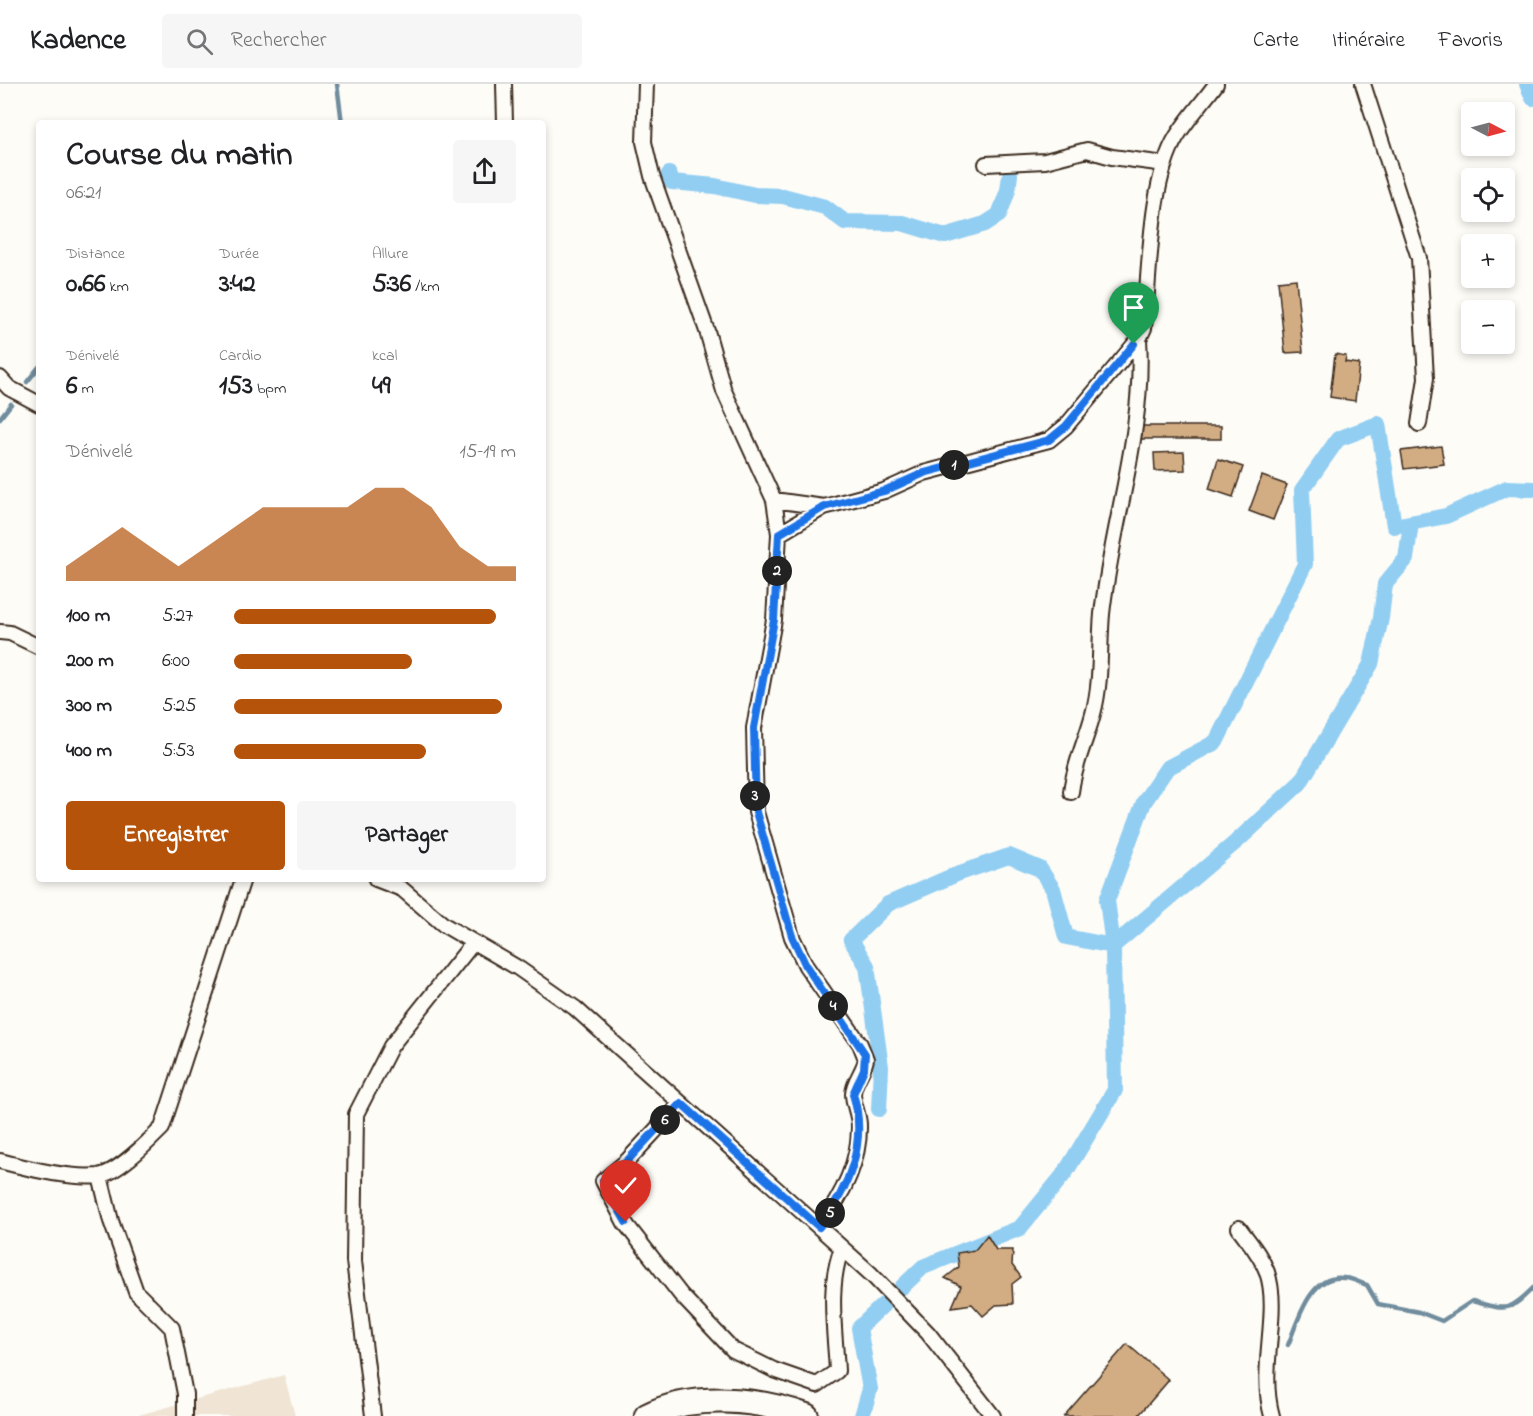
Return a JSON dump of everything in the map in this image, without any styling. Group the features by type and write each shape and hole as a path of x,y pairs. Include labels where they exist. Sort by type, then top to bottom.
{"highway":[{"path":"647,1416 712,1400 758,1404 806,1416"}],"street":[{"path":"504,84 505,120"},
{"path":"646,84 645,142 652,176 713,351 724,391 774,500 779,534 774,620 754,728 756,812 792,936 806,966 860,1044 866,1059 853,1094 857,1108 858,1146 850,1174 835,1207 819,1227"},
{"path":"779,534 824,507 884,491 924,473 1049,440 1066,426 1139,339 1144,328 1155,217 1165,164 1176,137 1216,84"},
{"path":"1363,84 1419,258 1426,378 1419,424"},
{"path":"986,164 1045,161 1087,150 1112,157 1165,164"},
{"path":"1071,792 1073,772 1093,713 1100,669 1102,614 1140,400 1139,339"},
{"path":"0,378 9,388 36,402"},
{"path":"774,500 824,507"},
{"path":"0,632 10,633 36,646"},
{"path":"0,1161 34,1170 100,1176 134,1156 162,1128 242,882"},
{"path":"397,884 444,925 518,968 575,1008 842,1248 928,1333 993,1416"},
{"path":"373,1416 354,1261 356,1114 391,1046 473,943"},
{"path":"681,1103 627,1161 603,1181 626,1222 681,1294 733,1350 774,1370 818,1385 837,1371 833,1307 836,1264 842,1248"},
{"path":"100,1176 111,1221 136,1292 172,1328 185,1394 185,1416"},
{"path":"1239,1228 1259,1255 1271,1291 1265,1376 1272,1416"}],"shaded area":[{"path":"284,1375 295,1416 135,1416"}],"building":[{"path":"1296,279 1303,352 1285,353 1278,281"},
{"path":"1335,354 1346,356 1345,362 1359,364 1355,401 1330,397"},
{"path":"1139,426 1221,426 1221,439 1139,439"},
{"path":"1441,446 1444,464 1404,469 1401,451"},
{"path":"1184,452 1185,470 1155,471 1154,453"},
{"path":"1218,459 1243,467 1233,497 1209,489"},
{"path":"1262,476 1287,485 1273,520 1249,511"},
{"path":"987,1235 996,1250 1013,1250 1012,1265 1021,1277 1012,1284 1013,1304 996,1305 983,1316 972,1304 952,1307 961,1286 945,1278 959,1267 957,1253 975,1250"},
{"path":"1127,1344 1169,1380 1138,1416 1064,1416"}],"waterway":[{"path":"337,84 342,120"},
{"path":"1527,84 1533,98"},
{"path":"669,174 672,182 715,186 755,195 783,196 825,207 845,222 902,223 945,236 985,224 999,215 1008,190 1010,175"},
{"path":"27,382 36,371"},
{"path":"0,418 11,404"},
{"path":"902,1287 923,1267 1020,1228 1065,1173 1115,1090 1113,946 1107,900 1144,802 1167,768 1216,742 1305,564 1302,490 1338,439 1378,424 1394,526 1446,516 1507,488 1533,489"},
{"path":"879,1109 881,1067 867,966 851,940 888,904 957,874 1009,856 1040,869 1053,889 1066,937 1113,946 1236,842 1300,783 1371,664 1381,618 1385,584 1406,559 1411,523"},
{"path":"1288,1345 1307,1301 1322,1283 1332,1278 1347,1278 1367,1285 1378,1304 1419,1312 1442,1321 1472,1301 1500,1307 1512,1305 1533,1288"},
{"path":"862,1416 870,1389 859,1328 883,1305"}],"route":[{"path":"626,1222 603,1181 627,1161 681,1103 819,1227 835,1207 850,1174 858,1146 859,1125 853,1094 857,1080 864,1069 865,1054 806,966 792,936 756,812 754,728 774,620 779,534 824,507 884,491 924,473 1049,440 1066,426 1134,344"}]}
